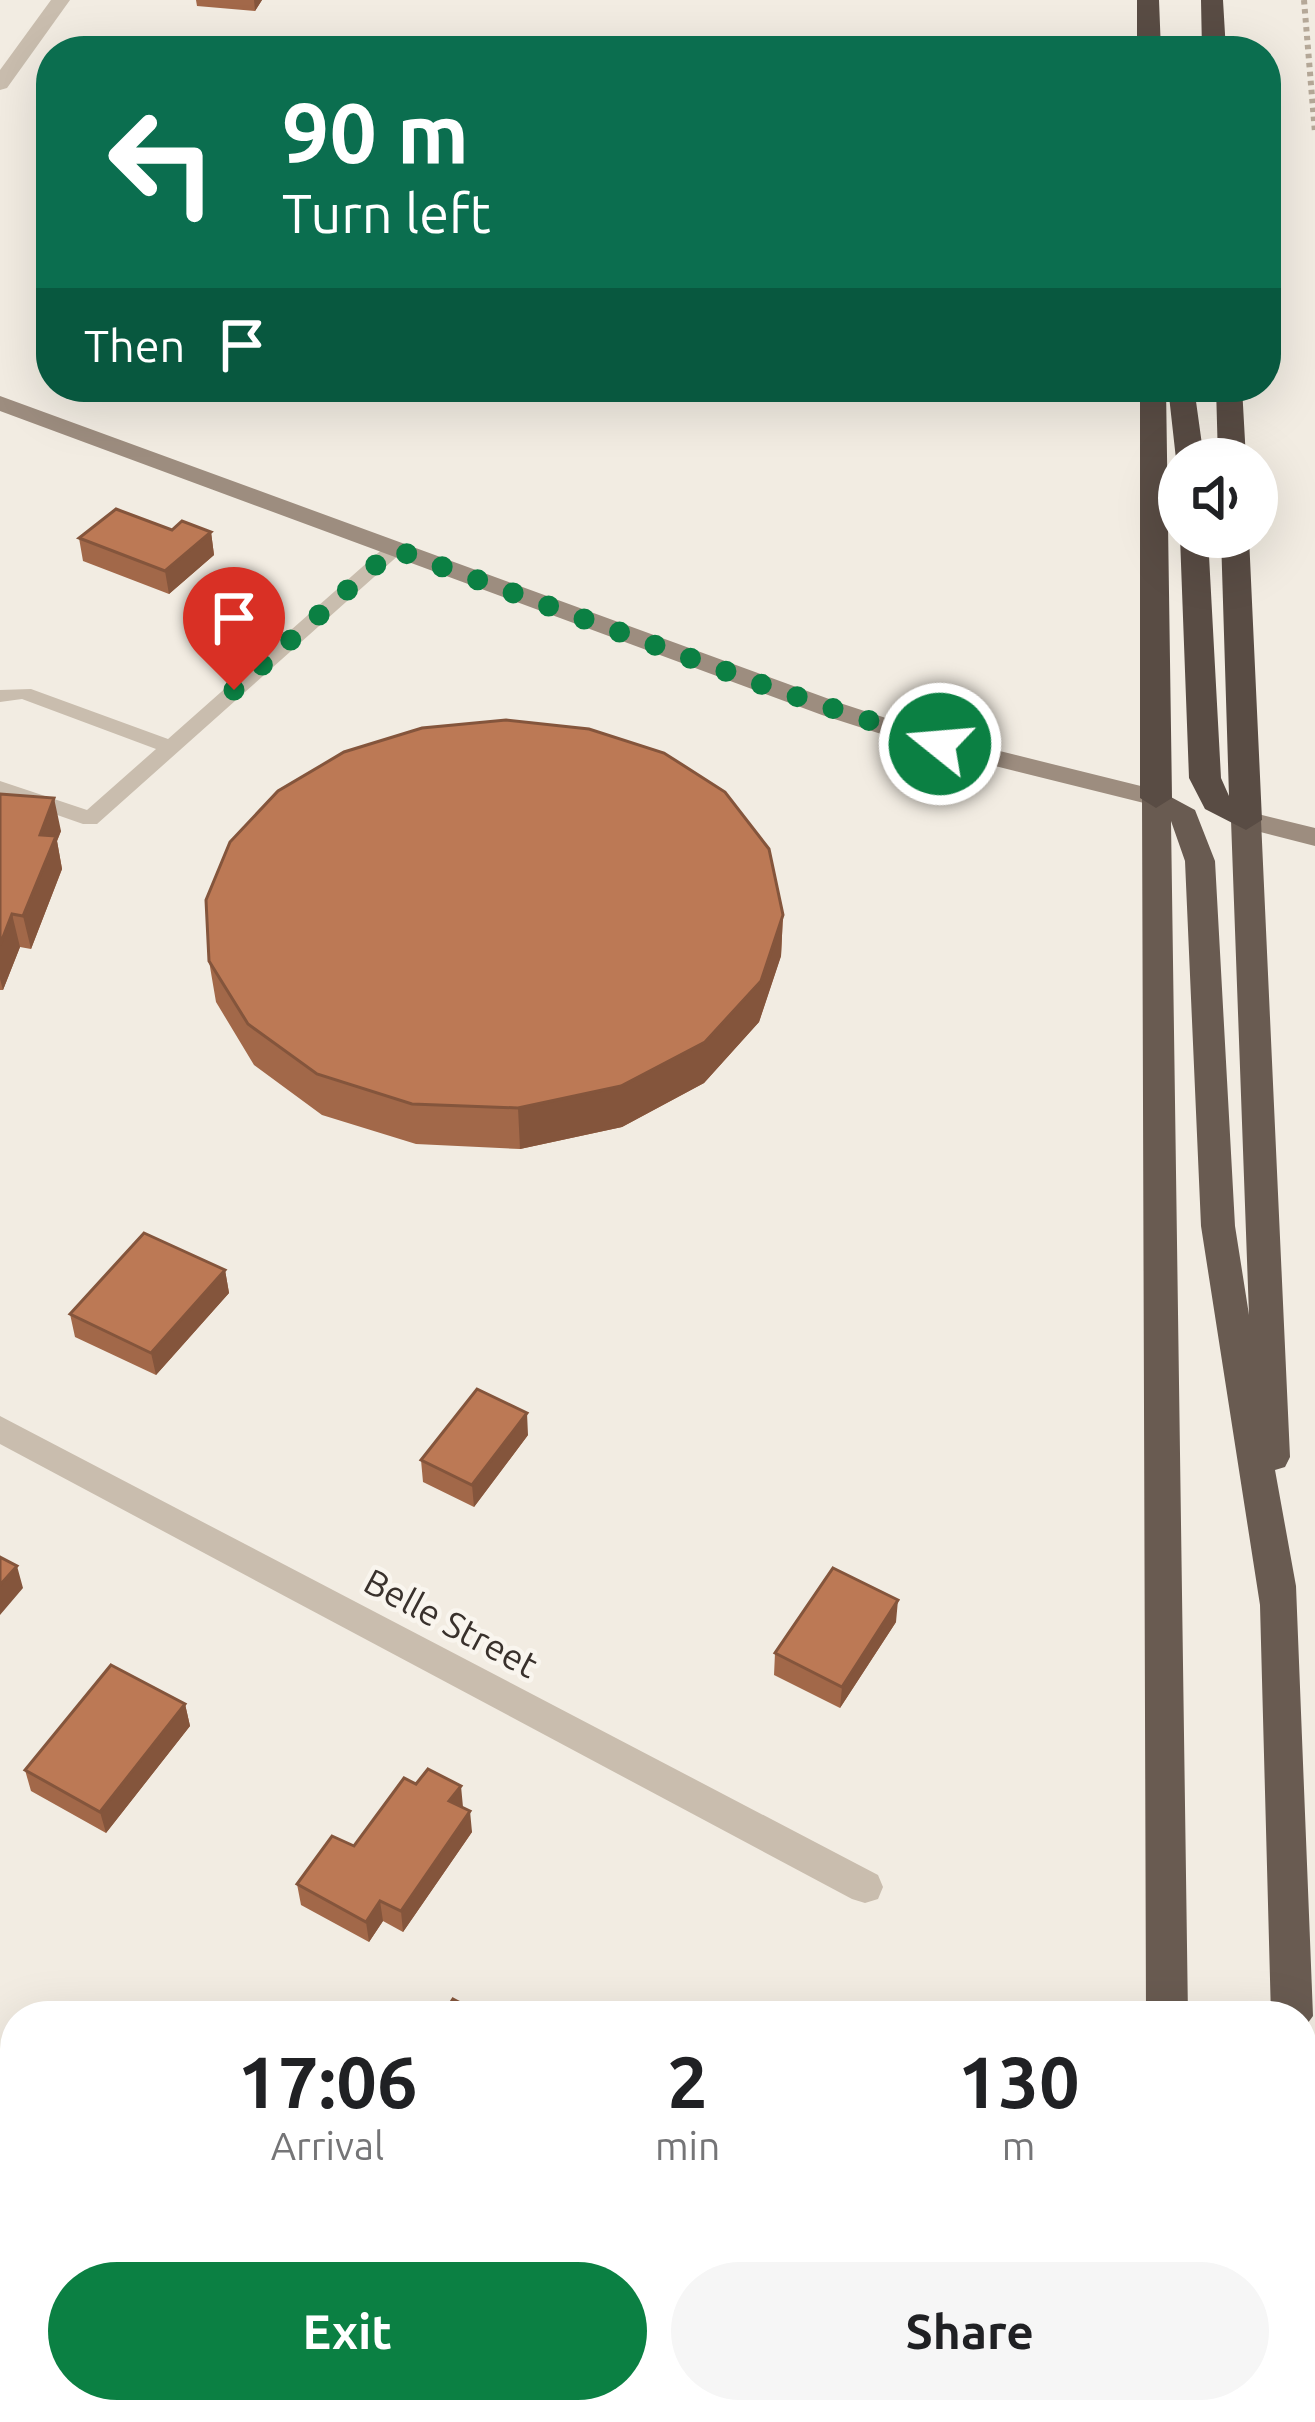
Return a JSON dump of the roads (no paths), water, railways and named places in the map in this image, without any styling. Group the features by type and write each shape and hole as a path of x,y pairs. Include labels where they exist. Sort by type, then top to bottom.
{"highway":[{"path":"1148,0 1149,36"},
{"path":"1212,0 1213,36"},
{"path":"1153,402 1167,2001"},
{"path":"1183,402 1187,438"},
{"path":"1230,402 1231,438"},
{"path":"1195,558 1205,778 1216,802 1246,820"},
{"path":"1236,558 1291,2001"},
{"path":"1156,798 1185,817 1200,860 1218,1226 1278,1604"}],"main road":[{"path":"0,403 885,727 1156,798"},
{"path":"1246,820 1315,837"}],"street":[{"path":"0,83 61,0"},
{"name":"Belle Street","path":"0,1429 865,1887"}],"lane":[{"path":"0,788 90,818 394,549"},
{"path":"0,696 24,693 171,747"}]}
